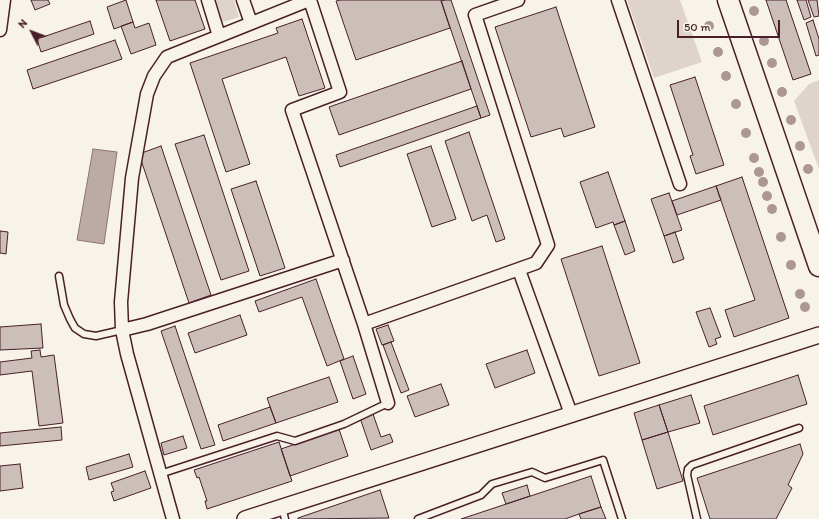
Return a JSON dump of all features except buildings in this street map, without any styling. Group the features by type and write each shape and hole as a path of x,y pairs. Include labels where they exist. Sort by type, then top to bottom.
{"main road":[{"path":"728,0 819,266"}],"street":[{"path":"0,30 4,0"},
{"path":"208,0 220,36"},
{"path":"244,0 251,23"},
{"path":"173,519 126,354 122,330 121,302 132,178 147,94 154,76 167,57 310,0 340,92 292,110 364,324 388,403"},
{"path":"364,324 536,263 548,245 475,15 518,0"},
{"path":"618,0 680,184"},
{"path":"122,330 147,324 343,260"},
{"path":"519,270 571,414"},
{"path":"245,519 283,513 571,414 819,335"}],"lane":[{"path":"59,276 64,305 75,328 84,334 96,336 122,330"},
{"path":"160,474 277,436 295,441 344,424 388,403"},
{"path":"697,519 687,475 688,469 692,465 799,428"},
{"path":"418,519 481,495 492,484 532,472 544,478 602,460 622,519"}],"shaded area":[{"path":"216,0 234,0 239,17 223,22"},
{"path":"627,0 680,0 702,62 654,78"},
{"path":"819,80 819,169 794,101 809,84"},
{"path":"93,149 117,152 104,244 77,240"}]}
